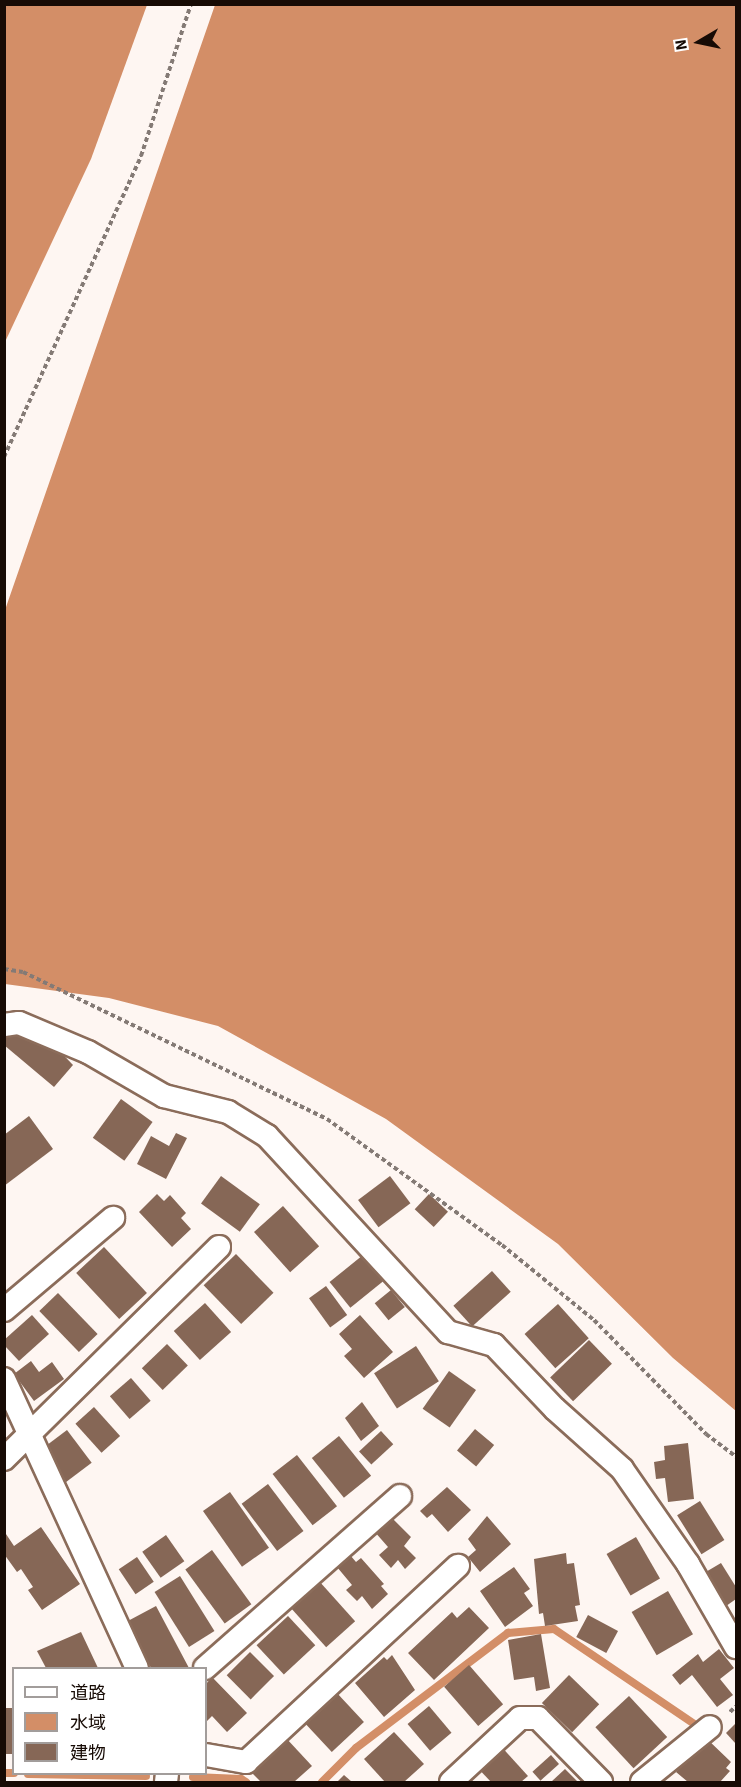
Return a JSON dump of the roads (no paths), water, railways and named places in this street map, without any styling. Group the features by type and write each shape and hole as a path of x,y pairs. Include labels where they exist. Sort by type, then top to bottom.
{"street":[{"path":"4,1025 19,1023 58,1039 164,1096 228,1112 267,1136 448,1332 494,1345 555,1409 622,1469 688,1564 736,1647"},
{"path":"4,1310 113,1218"},
{"path":"4,1459 32,1435 219,1246"},
{"path":"4,1379 32,1435 137,1667"},
{"path":"206,1667 400,1496"},
{"path":"207,1755 246,1762 458,1566"},
{"path":"451,1782 520,1718 538,1718 601,1782"},
{"path":"642,1782 710,1727"}],"water":[{"path":"5,4 147,5 91,159 5,342"},
{"path":"215,5 736,5 736,1411 673,1358 558,1244 386,1119 218,1026 109,998 5,984 5,610"}],"waterway":[{"path":"322,1782 356,1748 508,1633 554,1629 697,1726"},
{"path":"4,1773 12,1773"},
{"path":"87,1775 146,1776"},
{"path":"193,1777 241,1779 246,1782"}]}
